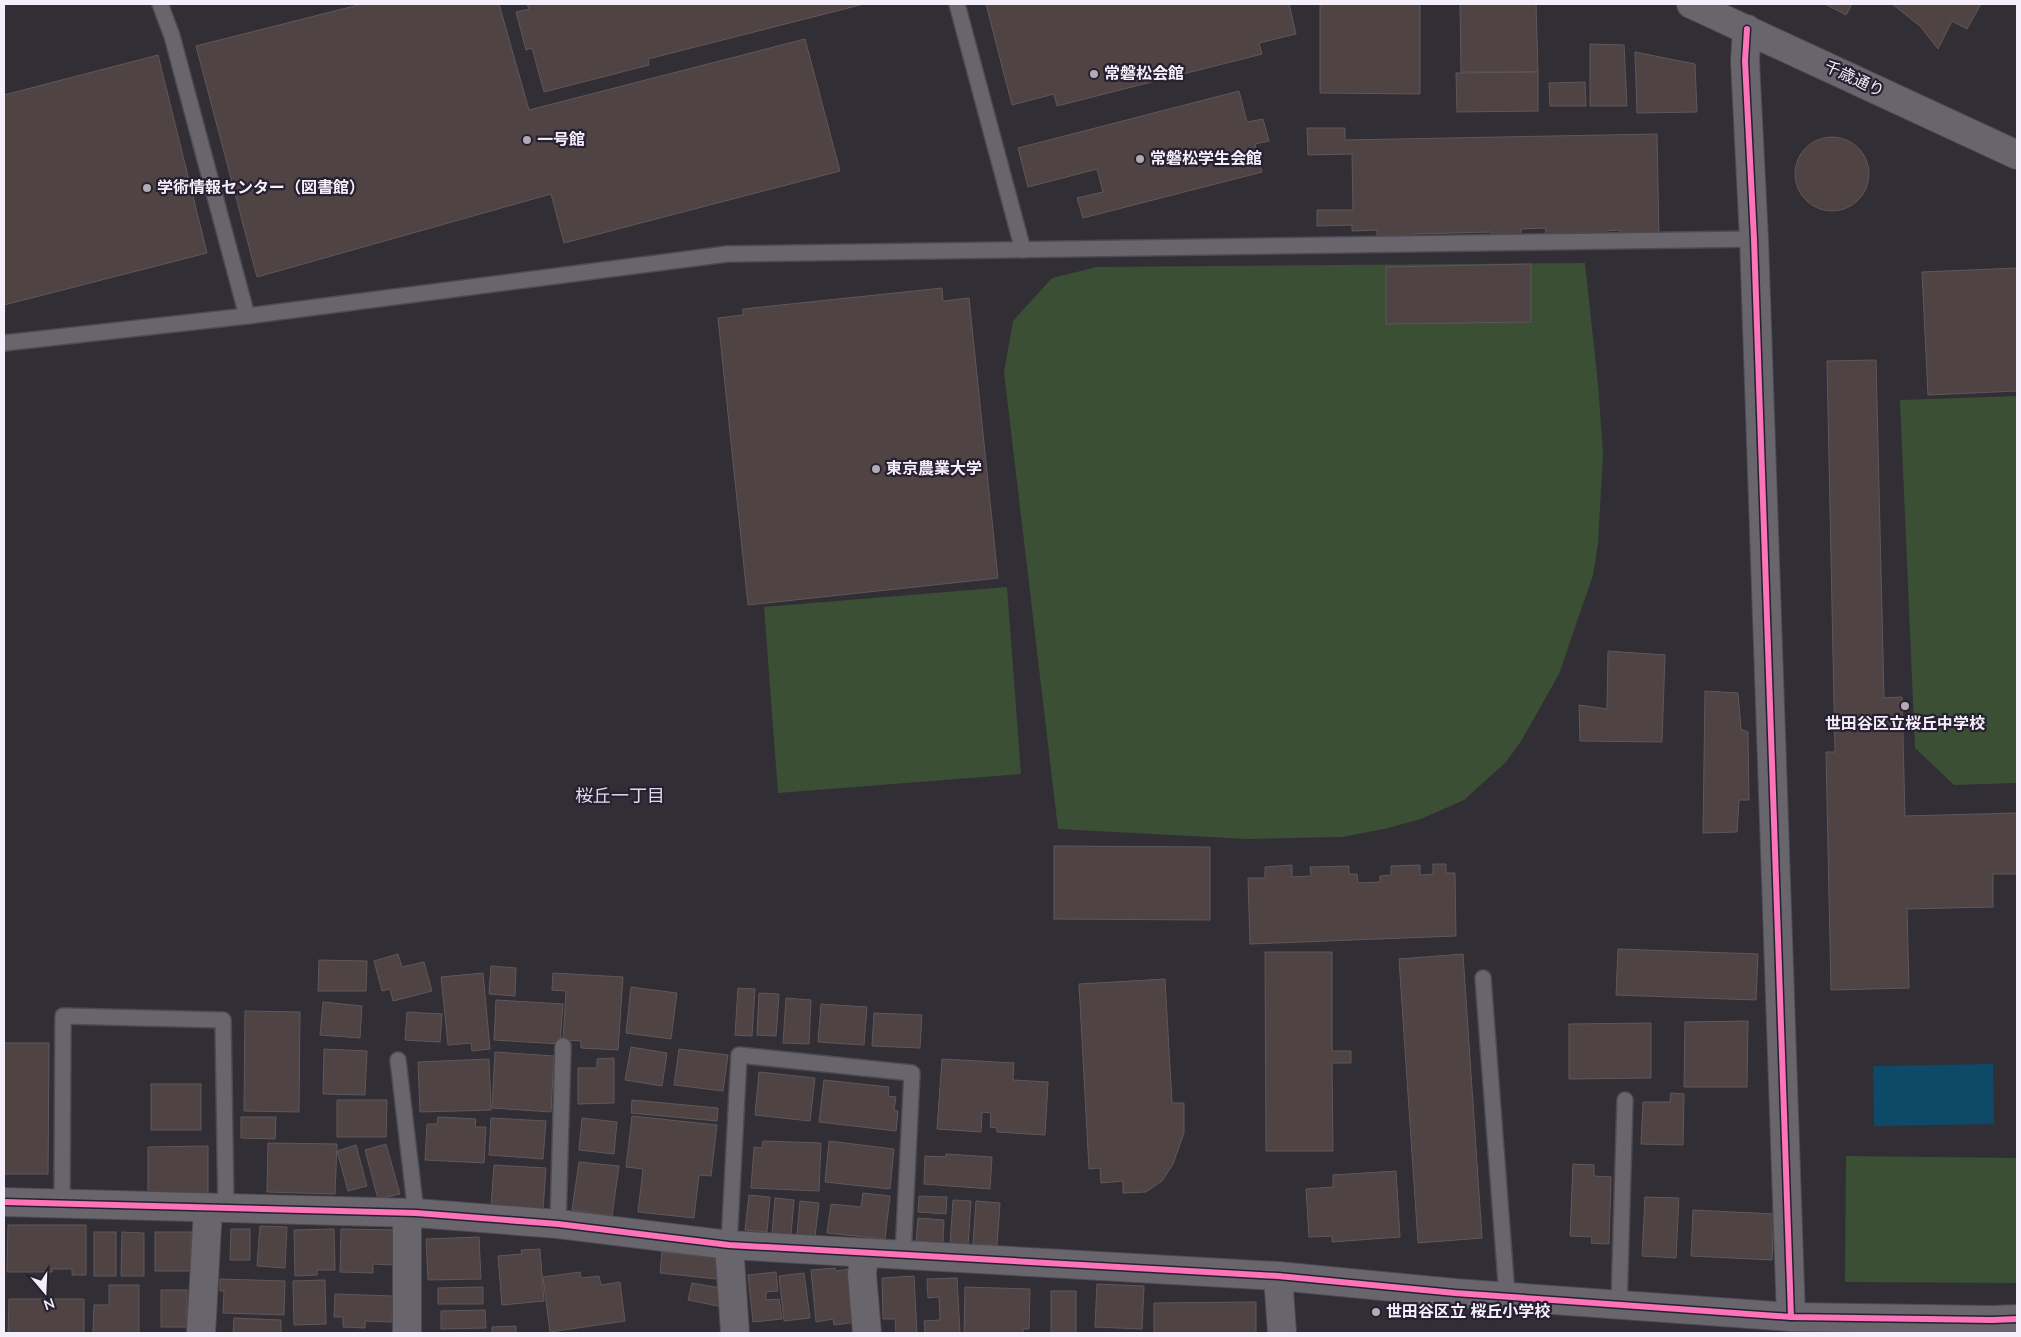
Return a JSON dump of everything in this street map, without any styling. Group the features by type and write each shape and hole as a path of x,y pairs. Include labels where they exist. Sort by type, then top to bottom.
{"street":[{"name":"千歳通り","path":"1691,4 2017,155"},
{"path":"1747,29 1745,61 1754,239 1791,1317"},
{"path":"4,1202 412,1214 558,1224 729,1246 1278,1276 1456,1292 1791,1317 2017,1319"},
{"path":"201,1333 217,1209"},
{"path":"408,1333 412,1214"},
{"path":"729,1246 735,1333"},
{"path":"864,1253 862,1274 867,1333"},
{"path":"1278,1276 1282,1333"}],"lane":[{"path":"160,4 172,36 248,316"},
{"path":"957,4 1024,250"},
{"path":"4,343 248,316 727,254 1754,239"},
{"path":"1483,978 1507,1295"},
{"path":"62,1204 63,1016 223,1020 217,1209"},
{"path":"558,1224 563,1046"},
{"path":"729,1246 739,1055 912,1073 904,1255"},
{"path":"398,1060 412,1214"},
{"path":"1619,1305 1625,1100"}],"green space":[{"path":"1585,263 1598,384 1603,454 1598,544 1593,575 1559,674 1520,743 1505,763 1464,800 1421,819 1384,829 1342,837 1248,839 1058,829 1004,372 1013,321 1052,278 1097,267"},
{"path":"2017,396 2017,783 1954,785 1915,748 1900,400"},
{"path":"1007,587 1021,774 778,793 764,607"},
{"path":"1846,1156 2017,1158 2017,1283 1845,1282"}],"water":[{"path":"1993,1064 1994,1124 1874,1126 1873,1066"}],"building":[{"name":"一号館","path":"362,4 499,4 529,110 805,39 840,171 564,243 551,194 257,277 196,46"},
{"path":"527,4 864,4 648,59 649,65 544,92 532,48 526,50 516,12 529,9"},
{"name":"常磐松会館","path":"986,4 1289,4 1296,34 1259,43 1262,54 1057,106 1054,94 1012,105"},
{"path":"1320,4 1420,4 1420,94 1320,93"},
{"path":"1460,4 1536,4 1538,72 1461,72"},
{"path":"1825,4 1852,4 1846,15"},
{"path":"1892,4 1981,4 1967,29 1952,21 1938,49 1920,26"},
{"path":"1590,44 1624,45 1627,106 1590,106"},
{"path":"1635,52 1695,64 1697,112 1637,113"},
{"path":"158,55 207,253 4,305 4,95"},
{"path":"1538,72 1538,111 1457,112 1456,73"},
{"path":"1585,82 1586,106 1550,106 1549,83"},
{"name":"常磐松学生会館","path":"1239,91 1247,122 1263,119 1269,141 1255,144 1262,172 1083,218 1077,198 1103,192 1097,169 1028,187 1018,148"},
{"path":"1307,128 1345,128 1345,140 1657,134 1659,239 1620,239 1620,230 1605,231 1605,239 1545,240 1546,228 1521,229 1521,240 1491,240 1491,232 1413,234 1413,243 1377,244 1377,230 1352,231 1352,225 1317,226 1317,210 1353,210 1352,154 1308,155"},
{"path":"1825,137 1839,137 1853,143 1863,153 1869,167 1869,181 1863,195 1853,205 1839,211 1825,211 1811,205 1801,195 1795,181 1795,167 1801,153 1811,143"},
{"path":"1531,264 1531,322 1386,324 1386,267"},
{"path":"2017,268 2017,391 1928,395 1922,272"},
{"path":"942,288 943,301 969,298 998,578 748,605 718,318 743,315 743,309"},
{"path":"1876,360 1884,698 1902,697 1905,816 2017,813 2017,874 1993,874 1993,907 1907,909 1909,988 1831,990 1826,752 1835,752 1827,361"},
{"path":"1608,651 1665,655 1662,742 1580,741 1579,705 1607,709"},
{"path":"1705,691 1738,693 1741,729 1748,732 1749,800 1739,800 1737,832 1703,833"},
{"path":"1054,846 1210,847 1210,920 1054,919"},
{"path":"1433,864 1446,864 1446,873 1455,873 1456,936 1250,944 1248,878 1265,878 1265,867 1292,865 1292,877 1311,876 1310,867 1349,866 1349,874 1357,874 1358,883 1380,882 1380,876 1391,875 1391,866 1420,865 1420,875 1433,874"},
{"path":"1618,949 1758,954 1756,1000 1616,995"},
{"path":"1265,952 1332,952 1332,1051 1351,1051 1351,1063 1332,1063 1333,1151 1266,1151"},
{"path":"398,954 402,967 424,962 432,991 393,1001 390,989 382,991 374,961"},
{"path":"1463,954 1482,1238 1418,1243 1399,959"},
{"path":"319,960 367,961 366,991 318,991"},
{"path":"491,966 516,968 515,996 489,994"},
{"path":"483,973 490,1049 472,1051 471,1043 448,1045 441,977"},
{"path":"553,973 623,977 618,1050 581,1048 581,1041 563,1040 566,991 552,990"},
{"path":"1165,979 1172,1103 1184,1103 1184,1133 1173,1164 1162,1181 1146,1192 1123,1193 1123,1181 1101,1183 1100,1168 1089,1169 1079,984"},
{"path":"631,987 677,993 671,1039 626,1033"},
{"path":"738,988 755,989 752,1036 735,1035"},
{"path":"759,993 779,994 776,1036 757,1035"},
{"path":"786,998 811,1000 809,1044 783,1043"},
{"path":"496,1000 563,1004 560,1044 494,1040"},
{"path":"323,1002 362,1006 360,1038 320,1035"},
{"path":"821,1004 867,1007 864,1045 818,1042"},
{"path":"245,1011 300,1012 299,1112 244,1111"},
{"path":"407,1012 442,1014 440,1042 405,1040"},
{"path":"874,1013 922,1015 920,1048 872,1046"},
{"path":"1748,1021 1747,1087 1684,1087 1685,1022"},
{"path":"1651,1023 1651,1078 1569,1079 1569,1024"},
{"path":"4,1043 49,1043 48,1174 4,1174"},
{"path":"631,1047 667,1053 662,1086 625,1080"},
{"path":"324,1049 367,1051 365,1095 323,1094"},
{"path":"679,1049 728,1055 723,1091 674,1085"},
{"path":"495,1052 554,1056 551,1112 492,1108"},
{"path":"614,1058 614,1103 578,1104 578,1068 597,1068 597,1059"},
{"path":"489,1059 491,1110 420,1112 418,1062"},
{"path":"942,1059 1014,1063 1013,1080 1048,1082 1045,1135 997,1132 997,1128 990,1127 991,1113 982,1112 981,1132 937,1129"},
{"path":"759,1072 815,1078 810,1121 755,1115"},
{"path":"824,1080 889,1087 888,1096 896,1097 894,1110 898,1111 896,1131 819,1122"},
{"path":"151,1084 201,1084 201,1130 151,1130"},
{"path":"1671,1093 1684,1094 1683,1145 1641,1144 1643,1102 1670,1102"},
{"path":"337,1100 387,1100 386,1137 337,1137"},
{"path":"632,1100 718,1108 717,1121 631,1113"},
{"path":"632,1116 717,1125 711,1176 699,1175 694,1218 638,1212 643,1169 626,1167"},
{"path":"241,1117 276,1117 275,1139 241,1138"},
{"path":"438,1117 476,1119 475,1127 486,1127 484,1163 425,1160 427,1124 437,1124"},
{"path":"491,1118 546,1121 543,1159 489,1155"},
{"path":"582,1118 617,1122 614,1154 579,1150"},
{"path":"763,1141 821,1143 819,1191 751,1188 754,1147 762,1148"},
{"path":"829,1141 894,1149 890,1189 825,1182"},
{"path":"268,1143 337,1144 335,1194 267,1192"},
{"path":"386,1144 400,1194 378,1199 365,1150"},
{"path":"356,1145 367,1186 348,1191 337,1151"},
{"path":"208,1146 208,1195 148,1196 148,1147"},
{"path":"946,1154 992,1157 990,1189 924,1184 925,1156 946,1157"},
{"path":"579,1162 619,1166 612,1216 572,1210"},
{"path":"1573,1164 1594,1165 1594,1176 1611,1177 1609,1244 1591,1243 1592,1237 1570,1236"},
{"path":"494,1165 546,1168 543,1209 491,1206"},
{"path":"1396,1171 1400,1237 1332,1242 1332,1236 1309,1237 1306,1189 1333,1187 1333,1175"},
{"path":"863,1193 890,1196 885,1239 827,1233 831,1204 861,1207"},
{"path":"749,1195 770,1197 767,1232 745,1230"},
{"path":"919,1196 947,1197 946,1214 918,1212"},
{"path":"1645,1197 1679,1198 1676,1258 1642,1256"},
{"path":"775,1198 794,1200 791,1235 772,1233"},
{"path":"953,1200 971,1201 968,1246 950,1245"},
{"path":"800,1201 819,1203 815,1237 797,1235"},
{"path":"976,1201 1000,1203 997,1245 973,1244"},
{"path":"1693,1210 1774,1214 1772,1260 1691,1256"},
{"path":"918,1218 944,1220 943,1243 916,1242"},
{"path":"8,1225 86,1225 86,1275 72,1275 72,1269 52,1269 52,1272 7,1272"},
{"path":"260,1226 287,1227 285,1268 257,1266"},
{"path":"231,1229 250,1229 250,1260 230,1260"},
{"path":"334,1229 335,1270 317,1270 317,1275 295,1276 294,1230"},
{"path":"341,1229 396,1230 395,1265 373,1264 373,1273 340,1272"},
{"path":"94,1232 116,1232 116,1276 94,1276"},
{"path":"122,1232 144,1233 144,1276 121,1276"},
{"path":"155,1232 191,1232 191,1271 155,1271"},
{"path":"479,1237 481,1279 428,1280 426,1239"},
{"path":"540,1249 544,1301 502,1305 498,1256 522,1254 521,1250"},
{"path":"662,1252 718,1258 716,1279 660,1273"},
{"path":"835,1268 836,1271 850,1269 857,1322 834,1325 833,1319 816,1322 811,1270"},
{"path":"580,1272 581,1278 599,1276 601,1285 620,1282 625,1321 550,1332 543,1277"},
{"path":"776,1272 778,1291 766,1292 766,1300 779,1299 782,1319 753,1322 748,1275"},
{"path":"804,1273 810,1318 784,1321 779,1276"},
{"path":"914,1276 917,1333 896,1333 895,1319 883,1319 882,1278"},
{"path":"957,1278 960,1333 925,1333 924,1321 940,1320 939,1297 928,1298 927,1279"},
{"path":"220,1279 285,1281 284,1315 223,1313 224,1291 220,1291"},
{"path":"325,1280 326,1324 294,1325 293,1281"},
{"path":"692,1283 721,1288 718,1306 688,1300"},
{"path":"1097,1284 1144,1286 1142,1329 1095,1327"},
{"path":"109,1285 139,1285 139,1333 93,1333 94,1305 109,1305"},
{"path":"483,1287 483,1304 438,1304 438,1288"},
{"path":"965,1287 1030,1289 1029,1329 1023,1329 1023,1333 964,1333"},
{"path":"161,1290 187,1290 187,1327 161,1327"},
{"path":"1051,1291 1076,1291 1076,1333 1051,1333"},
{"path":"335,1294 393,1296 392,1322 365,1321 365,1328 343,1327 343,1317 334,1317"},
{"path":"9,1299 84,1299 84,1333 8,1333"},
{"path":"1256,1302 1256,1333 1154,1333 1154,1303"},
{"path":"485,1310 486,1328 441,1329 441,1311"},
{"path":"234,1318 281,1320 281,1333 233,1333"},
{"path":"516,1326 516,1333 492,1333 492,1327"}],"cycle path":[{"path":"1747,29 1745,61 1754,239 1791,1317"},
{"path":"4,1202 416,1213 558,1224 729,1245 1278,1276 1455,1293 1791,1317 2017,1319"}],"place":[{"name":"常磐松会館","path":"1094,74"},
{"name":"一号館","path":"527,140"},
{"name":"常磐松学生会館","path":"1140,159"},
{"name":"学術情報センター（図書館）","path":"147,188"},
{"name":"東京農業大学","path":"876,469"},
{"name":"世田谷区立桜丘中学校","path":"1905,706"},
{"name":"世田谷区立 桜丘小学校","path":"1376,1312"}],"district":[{"name":"桜丘一丁目","path":"620,796"}]}
